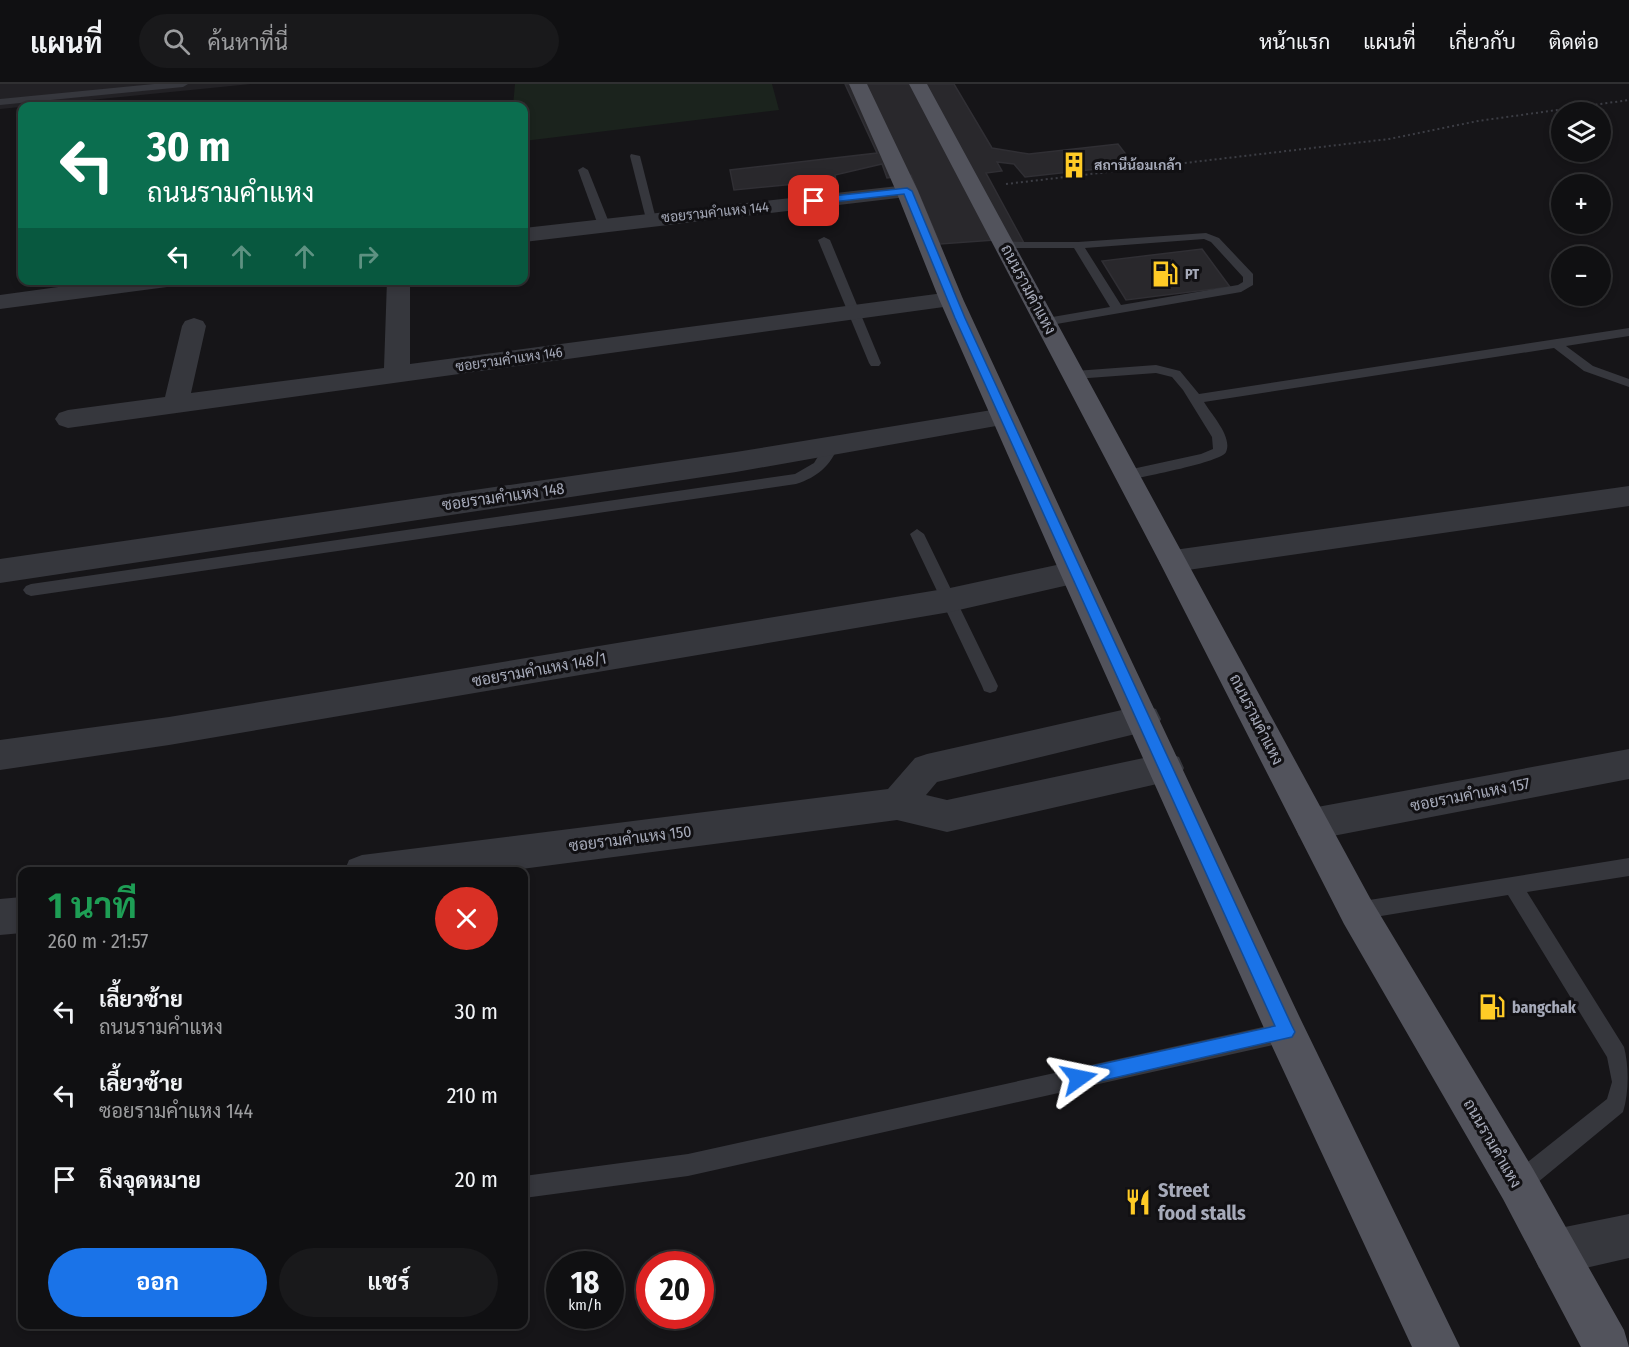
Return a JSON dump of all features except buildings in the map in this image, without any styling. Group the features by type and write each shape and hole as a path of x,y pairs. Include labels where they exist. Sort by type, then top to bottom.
{"main road":[{"path":"858,84 907,191 951,299 1075,573 1167,768 1286,1032 1436,1347"},
{"name":"ถนนรามคำแหง","path":"918,84 976,188 1357,911 1518,1184 1607,1347"}],"street":[{"name":"ซอยรามคำแหง 144","path":"528,234 907,191"},
{"path":"0,302 129,285"},
{"path":"397,374 398,285"},
{"name":"ซอยรามคำแหง 146","path":"68,419 951,299"},
{"path":"176,404 194,326"},
{"name":"ซอยรามคำแหง 148","path":"0,571 1004,417"},
{"path":"1174,561 1629,496"},
{"name":"ซอยรามคำแหง 148/1","path":"0,755 169,731 950,600 1075,573"},
{"path":"897,804 927,769 1144,719"},
{"name":"ซอยรามคำแหง 157","path":"1312,824 1629,764"},
{"name":"ซอยรามคำแหง 150","path":"401,867 897,804 947,816 1167,768"},
{"path":"0,917 18,915"},
{"path":"1555,1252 1629,1236"}],"lane":[{"path":"0,102 183,84"},
{"path":"634,156 651,219"},
{"path":"583,170 604,225"},
{"path":"1006,245 1078,245 1206,236 1215,240 1249,276 1249,283 1241,288 1045,322"},
{"path":"824,240 875,363"},
{"path":"1078,245 1117,308"},
{"path":"1196,399 1629,332"},
{"path":"1555,342 1577,363 1602,376 1629,383"},
{"path":"1075,375 1156,369 1176,374 1196,399 1219,437 1220,451 1204,458 1128,475"},
{"path":"31,590 796,478 810,474 822,465 832,445"},
{"path":"917,534 990,686"},
{"path":"1357,911 1629,867"},
{"path":"1513,887 1617,1054 1622,1082 1616,1105 1603,1118 1518,1184"},
{"path":"528,1186 688,1165 1286,1032"}],"path":[{"path":"976,188 1389,139 1478,121 1629,100"}],"shaded area":[{"path":"0,84 251,84 70,102 18,102 18,107 0,109"},
{"path":"515,84 772,84 779,110 528,141 528,102 513,102"}],"place":[{"name":"สถานีน้อมเกล้า","path":"1074,165"},
{"name":"PT","path":"1165,274"},
{"name":"bangchak","path":"1492,1007"},
{"name":"Street food stalls","path":"1138,1202"}],"route":[{"path":"814,201 907,191 951,299 1286,1032 1079,1078"}]}
